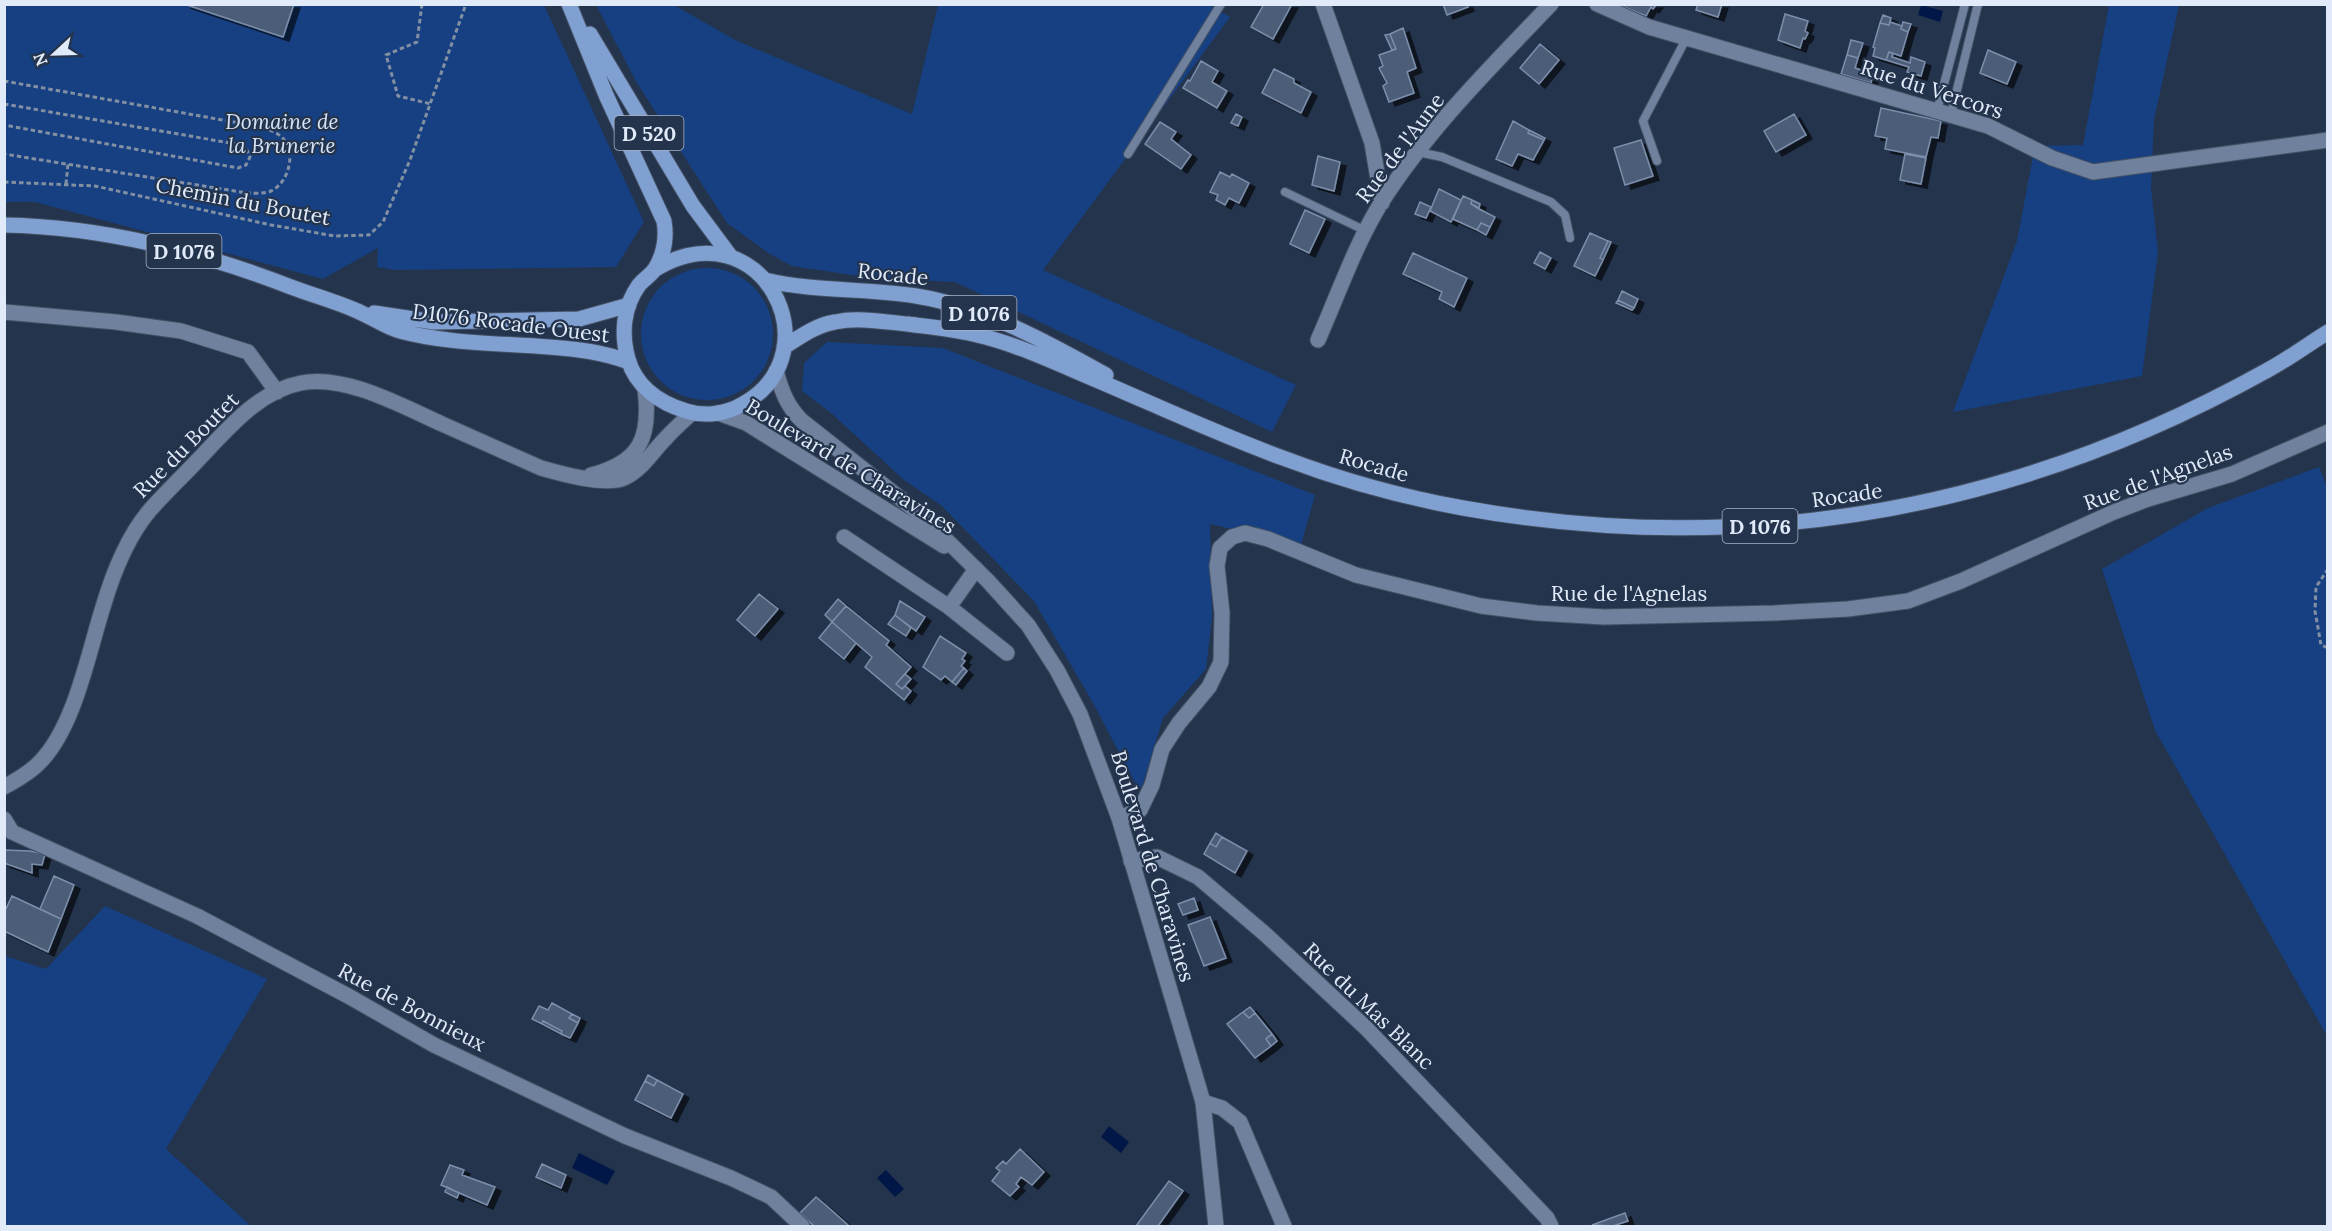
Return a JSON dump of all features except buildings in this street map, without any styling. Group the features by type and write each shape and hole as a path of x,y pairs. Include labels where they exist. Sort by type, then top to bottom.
{"main road":[{"name":"Boulevard de Charavines","path":"570,4 693,206 731,257"},
{"name":"Boulevard de Charavines","path":"570,4 606,95 664,221 667,235 654,270"},
{"name":"D1076 Rocade Ouest","path":"4,225 82,230 189,252 356,310 398,331 433,338 585,350 629,362"},
{"name":"Boulevard de Charavines","path":"711,252 731,257 750,266 765,280 778,300 785,323 784,347 776,371 766,386 752,399 736,408 718,413 692,413 667,405 645,389 629,362 624,334 629,305 639,286 654,270 672,259 691,253 711,252"},
{"name":"Rocade","path":"765,280 799,287 914,296 944,301 972,310 1008,324 1063,351 1172,411"},
{"name":"D1076 Rocade Ouest","path":"356,310 434,322 508,321 579,319 629,305"},
{"name":"Rocade","path":"784,347 810,331 834,322 877,321 975,334 1022,349 1282,458 1402,495 1458,507 1576,524 1635,528 1725,528 1781,525 1892,509 1953,497 2023,478 2083,457 2143,432 2210,400 2268,370 2328,332"}],"street":[{"path":"1323,4 1372,143 1382,203"},
{"name":"Rue de l'Aune","path":"1318,340 1366,231 1382,203 1418,152 1472,87 1551,4"},
{"name":"Rue du Vercors","path":"1597,4 1649,27 1988,126 2052,158 2093,172 2328,140"},
{"path":"4,312 116,322 181,331 248,352 278,392"},
{"name":"Boulevard de Charavines","path":"776,371 789,408 802,422 920,514 1028,625 1057,670 1080,714 1119,818 1203,1102 1216,1227"},
{"name":"Rue du Boutet","path":"4,788 40,762 54,746 69,717 117,566 133,534 149,511 229,428 257,403 299,383 319,381 355,388 398,404 542,468 584,477 613,480 625,478 636,471 692,413"},
{"path":"584,477 619,465 632,455 643,440 647,426 645,389"},
{"name":"Boulevard de Charavines","path":"718,413 746,423 962,557"},
{"name":"Rue de l'Agnelas","path":"1119,818 1140,810 1152,785 1162,749 1179,723 1209,687 1221,662 1222,613 1217,566 1220,548 1232,537 1245,533 1268,539 1356,575 1481,606 1537,613 1604,617 1848,609 1908,601 1961,581 2114,512 2148,499 2232,474 2328,432"},
{"path":"844,537 949,607 1007,653"},
{"path":"949,607 976,569"},
{"name":"Rue de Bonnieux","path":"4,819 12,832 197,916 350,997 434,1045 625,1136 731,1178 771,1197 802,1227"},
{"name":"Rue du Mas Blanc","path":"1131,861 1157,857 1198,877 1265,934 1366,1028 1547,1218 1551,1227"},
{"path":"1203,1102 1222,1108 1240,1122 1284,1227"}],"lane":[{"path":"1128,154 1221,4"},
{"path":"1944,112 1965,4"},
{"path":"1944,112 1978,4"},
{"path":"1656,162 1643,121 1687,37"},
{"path":"1418,152 1442,157 1551,202 1565,215 1570,238"},
{"path":"1285,192 1366,231"}],"path":[{"path":"422,4 417,42 386,55 398,96 431,104"},
{"name":"Chemin du Boutet","path":"4,182 95,186 271,225 335,236 369,235 383,222 410,160 466,4"},
{"path":"4,81 262,127 280,135 288,145 289,160 288,174 280,184 270,191 247,193 4,154"},
{"path":"4,104 242,145 250,158 246,165 238,168 4,125"},
{"path":"66,184 68,164"},
{"path":"2328,569 2316,587 2315,611 2321,645 2328,648"}],"green space":[{"path":"1207,4 1230,17 1043,270 1296,385 1272,432 955,282 871,278 792,266 768,253 727,223 637,83 596,5 674,5 737,41 912,114 938,5"},
{"name":"Domaine de la Brunerie","path":"4,5 544,5 644,222 616,267 395,270 377,267 378,248 323,279 35,202 5,202"},
{"path":"2109,5 2179,5 2154,120 2151,188 2158,252 2142,376 1953,412 2017,241 2035,146 2083,145"},
{"path":"707,268 732,273 753,288 768,309 773,334 768,359 753,380 732,395 707,400 682,395 661,380 646,359 641,334 646,309 661,288 682,273"},
{"path":"827,342 943,348 1315,495 1301,545 1210,524 1212,617 1206,669 1163,718 1143,784 1139,790 1093,703 1034,601 942,506 904,480 831,413 802,391 804,363"},
{"path":"2319,467 2328,490 2327,1036 2155,730 2102,569 2208,508"},
{"path":"105,906 267,979 166,1149 251,1226 5,1226 5,956 46,969"}],"shaded area":[{"path":"1921,5 1943,11 1940,22 1918,15"},
{"path":"1109,1126 1129,1142 1121,1153 1101,1137"},
{"path":"579,1153 615,1171 607,1185 572,1168"},
{"path":"886,1170 904,1189 895,1197 877,1178"}]}
